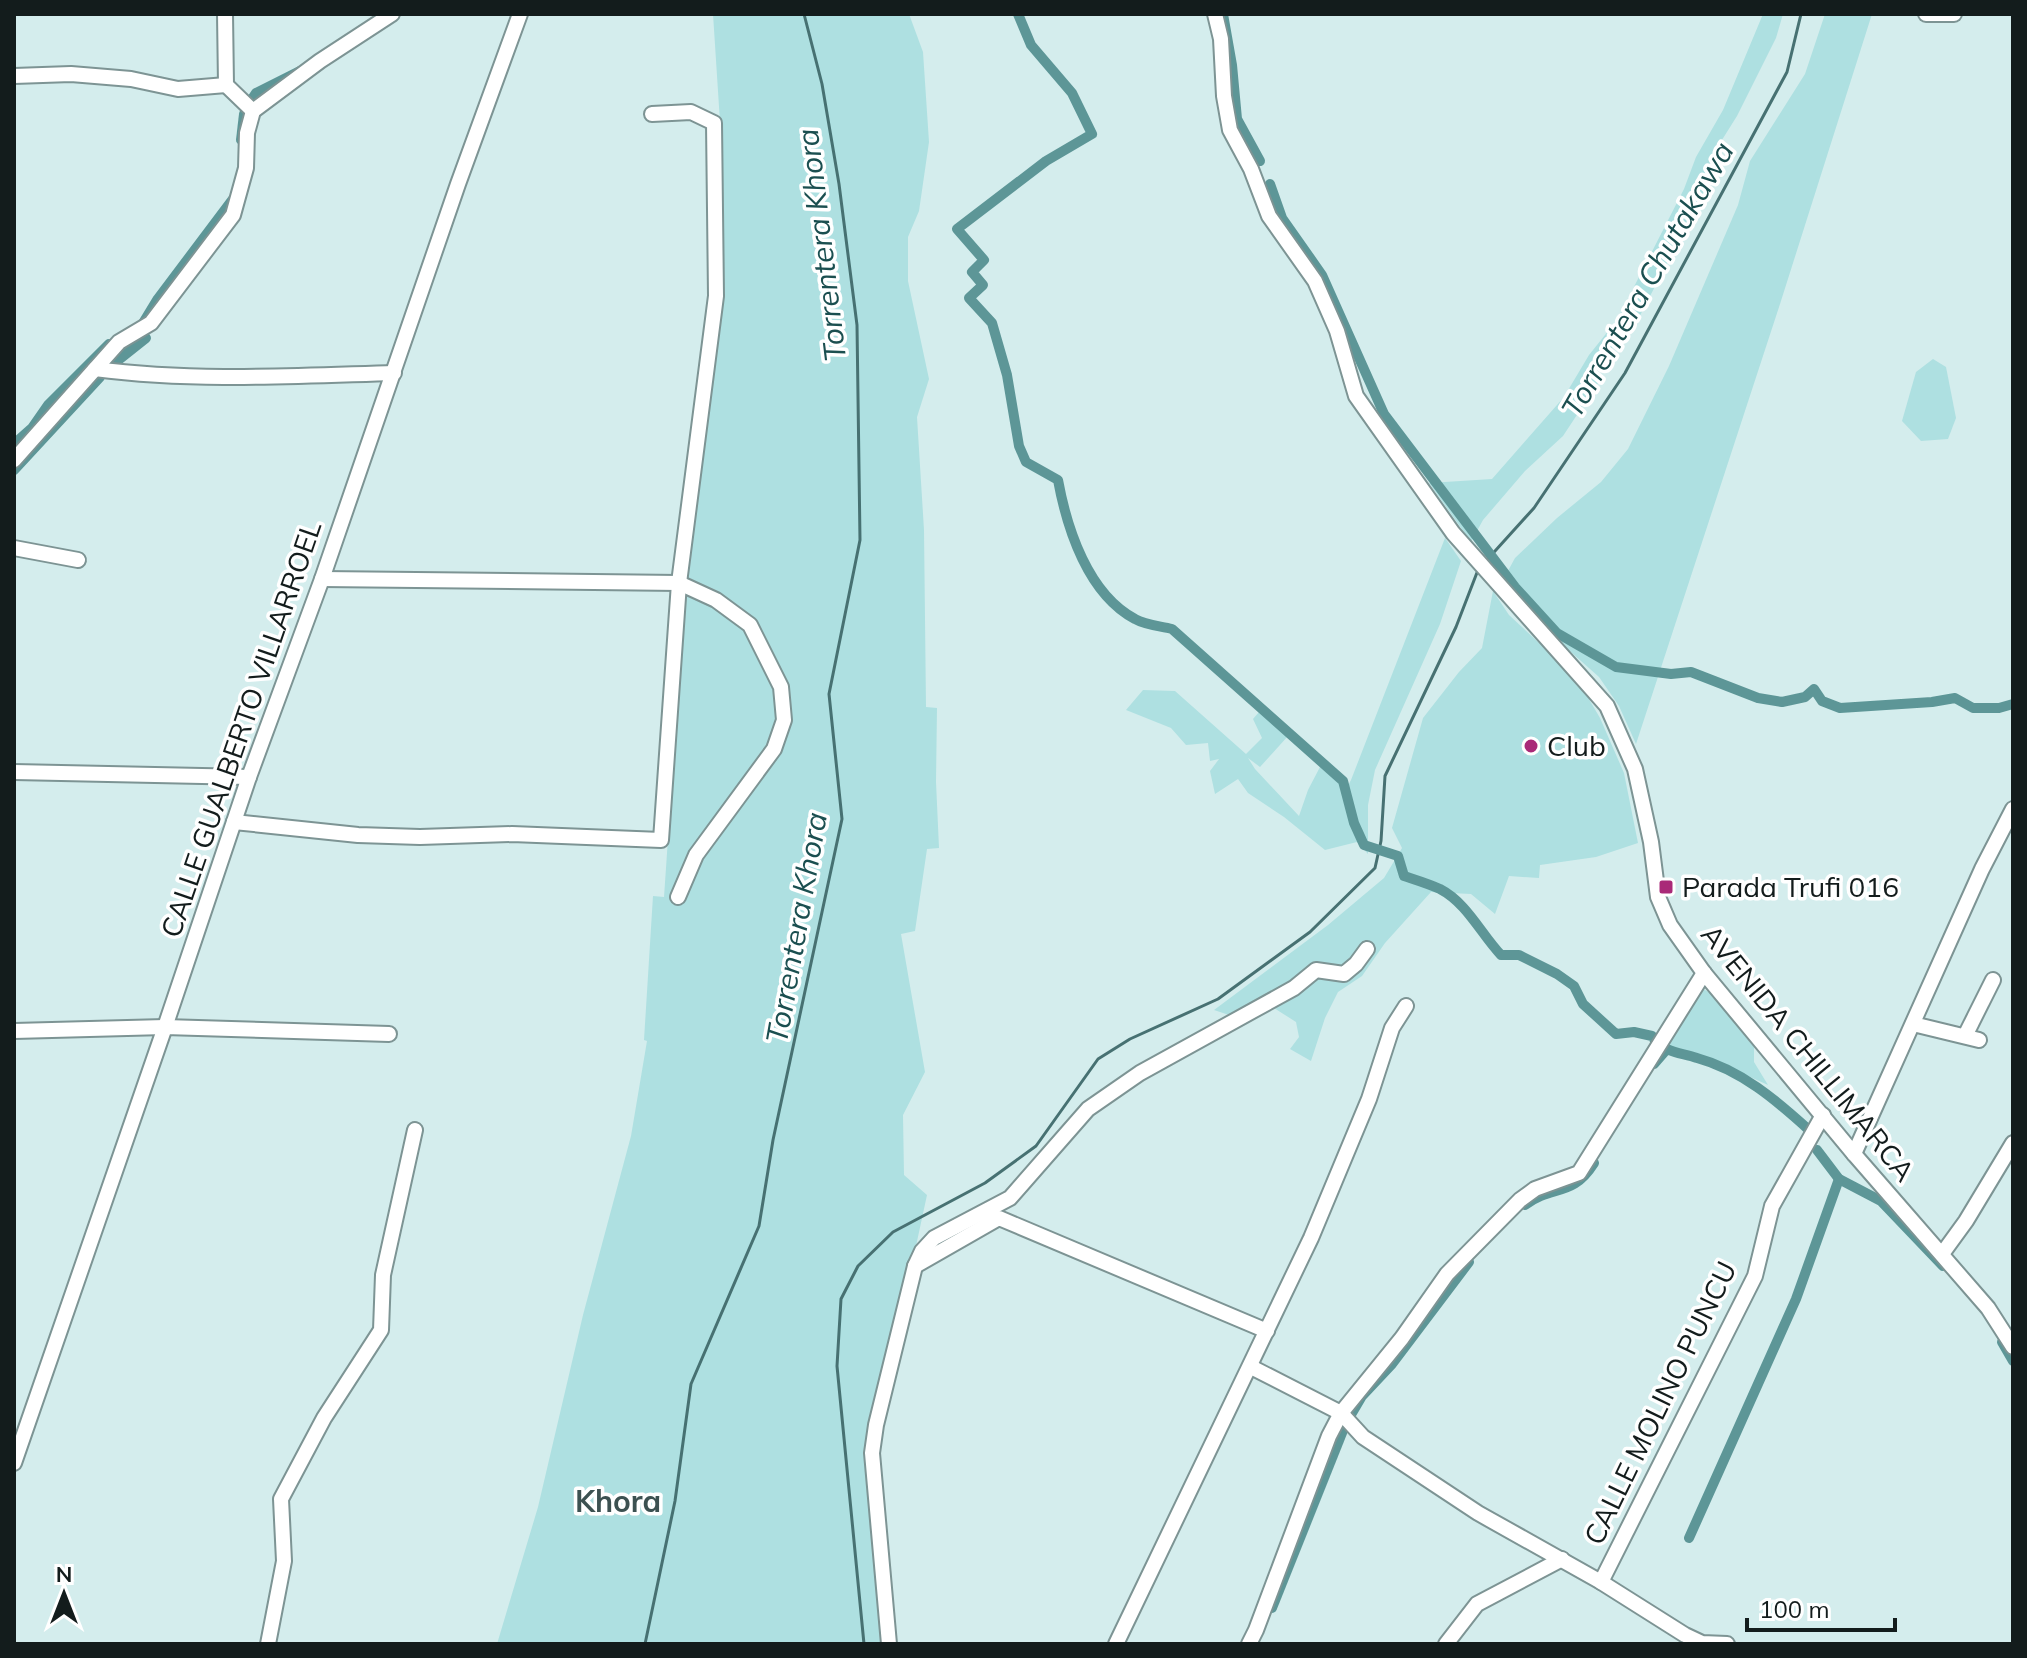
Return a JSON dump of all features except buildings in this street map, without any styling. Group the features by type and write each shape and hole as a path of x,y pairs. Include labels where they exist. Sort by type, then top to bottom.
{"street":[{"path":"225,14 226,85 253,111"},
{"path":"14,460 119,342 151,323 233,215 246,168 247,133 253,111 320,61 392,14"},
{"name":"CALLE GUALBERTO VILLARROEL","path":"14,1463 249,777 322,579 520,14"},
{"name":"AVENIDA CHILLIMARCA","path":"1215,14 1221,39 1224,96 1230,130 1251,169 1269,216 1315,281 1337,331 1356,396 1453,533 1607,706 1635,769 1651,842 1658,897 1670,925 1704,973 1854,1154 1988,1308 2013,1347"},
{"path":"1926,14 1954,14"},
{"path":"14,76 71,74 131,79 178,89 226,85"},
{"path":"234,822 358,835 420,837 512,834 661,840 679,583 716,296 714,123 691,112 652,114"},
{"path":"95,369 141,375 236,378 394,373"},
{"path":"14,548 78,560"},
{"path":"322,579 679,583 716,600 750,625 781,687 784,720 774,749 696,855 678,897"},
{"path":"14,772 249,777"},
{"path":"1854,1154 1982,869 2011,818"},
{"path":"889,1644 872,1453 915,1266 922,1251 934,1238 1010,1198 1088,1109 1140,1073 1294,988 1316,970 1344,974 1367,949"},
{"path":"1249,1644 1329,1436 1341,1413 1402,1338 1447,1274 1520,1200 1535,1189 1579,1173 1704,973"},
{"path":"1913,1024 1972,1038 1993,980"},
{"path":"1116,1644 1311,1238 1369,1099 1392,1028 1406,1006"},
{"path":"14,1031 165,1027 389,1034"},
{"name":"CALLE MOLINO PUNCU","path":"1601,1582 1755,1276 1772,1206 1823,1115"},
{"path":"268,1644 284,1561 281,1499 324,1418 381,1330 383,1275 415,1130"},
{"path":"1942,1254 1966,1221 2013,1143"},
{"path":"915,1266 999,1218 1267,1331"},
{"path":"1251,1367 1341,1413 1363,1437 1478,1513 1562,1559 1685,1635 1702,1643 1727,1644"},
{"path":"1446,1644 1477,1604 1562,1559"}],"shaded area":[{"path":"713,14 909,14 923,52 929,142 919,211 908,237 908,281 929,379 917,417 924,530 926,707 937,708 939,848 927,849 915,931 901,934 925,1072 903,1115 904,1175 927,1195 876,1400 884,1644 497,1644 538,1507 583,1315 631,1136 647,1041 644,1040 653,896 664,897 685,590 719,295 720,122"},
{"path":"1763,14 1783,14 1776,38 1737,116 1710,159 1709,182 1632,331 1607,352 1596,377 1598,383 1563,436 1525,471 1483,520 1471,542 1429,483 1492,479 1564,397 1589,355 1617,320 1684,189 1696,157 1723,110"},
{"path":"1825,14 1872,14 1636,744 1619,706 1599,677 1554,637 1503,580 1515,558 1601,482 1628,449 1669,366 1738,205 1750,161 1805,74"},
{"path":"1933,359 1946,367 1956,418 1948,439 1921,441 1902,421 1916,372"},
{"path":"1445,538 1461,561 1440,624 1375,770 1368,805 1368,854 1357,842 1325,850 1248,793 1238,779 1215,794 1210,771 1219,759 1210,761 1208,743 1186,745 1171,728 1126,710 1143,690 1175,691 1246,754 1262,738 1253,719 1259,712 1288,736 1260,767 1248,758 1299,816 1320,767 1341,785 1344,793"},
{"name":"Club","path":"1493,591 1509,615 1576,677 1600,718 1624,773 1638,843 1596,857 1540,865 1539,878 1509,876 1495,914 1471,894 1431,892 1385,943 1362,976 1338,992 1325,1018 1311,1061 1290,1049 1299,1037 1296,1022 1260,999 1232,1016 1214,1010 1328,925 1384,878 1402,848 1392,828 1423,718 1482,648"},
{"path":"1703,989 1709,992 1754,1047 1754,1062 1768,1085 1699,1054 1679,1051 1668,1044"}],"waterway":[{"name":"Torrentera Khora","path":"645,1644 675,1501 691,1384 759,1226 773,1140 842,819 829,694 860,540 857,325 839,184 822,84 804,14"},
{"path":"1018,14 1031,45 1072,93 1092,134 1046,161 957,229 984,260 972,272 983,285 969,298 992,323 1007,375 1019,446 1026,462 1058,480 1074,539 1092,577 1104,594 1135,619 1172,629 1343,781 1354,823 1364,845 1398,856 1404,876 1450,895 1466,910 1501,955 1519,955 1574,986 1583,1004 1616,1034 1634,1032 1652,1036 1657,1043"},
{"path":"1223,14 1237,119 1260,161"},
{"name":"Torrentera Chutakawa","path":"1486,561 1534,508 1625,373 1787,72 1801,14"},
{"path":"252,99 256,93 300,71"},
{"path":"241,140 244,114"},
{"path":"1270,184 1282,218 1322,275 1384,414 1515,587 1557,633 1616,667 1671,674 1691,672 1758,698 1782,702 1805,697 1814,689 1822,701 1840,708 1955,698 1973,708 1999,708 2013,704"},
{"path":"140,328 157,300 233,199"},
{"path":"107,369 146,338 144,336"},
{"path":"14,444 109,344"},
{"path":"14,470 100,377"},
{"name":"Torrentera Chutakawa","path":"864,1644 837,1366 841,1299 858,1266 893,1232 985,1183 1036,1146 1098,1059 1130,1039 1218,999 1310,932 1375,868 1381,841 1385,776 1456,627 1478,570"},
{"path":"1654,1064 1667,1049 1713,1063 1757,1087 1809,1130"},
{"path":"1817,1150 1839,1179 1881,1201 1943,1266"},
{"path":"1525,1205 1544,1194 1570,1186 1586,1174 1594,1163"},
{"path":"1689,1538 1796,1299 1839,1179"},
{"path":"1352,1413 1362,1396 1392,1364 1469,1262"},
{"path":"2002,1342 2013,1361"},
{"path":"1272,1608 1344,1428"}],"place":[{"name":"Club","path":"1531,746"},
{"name":"Parada Trufi 016","path":"1666,887"}],"district":[{"name":"Khora","path":"618,1502"}]}
